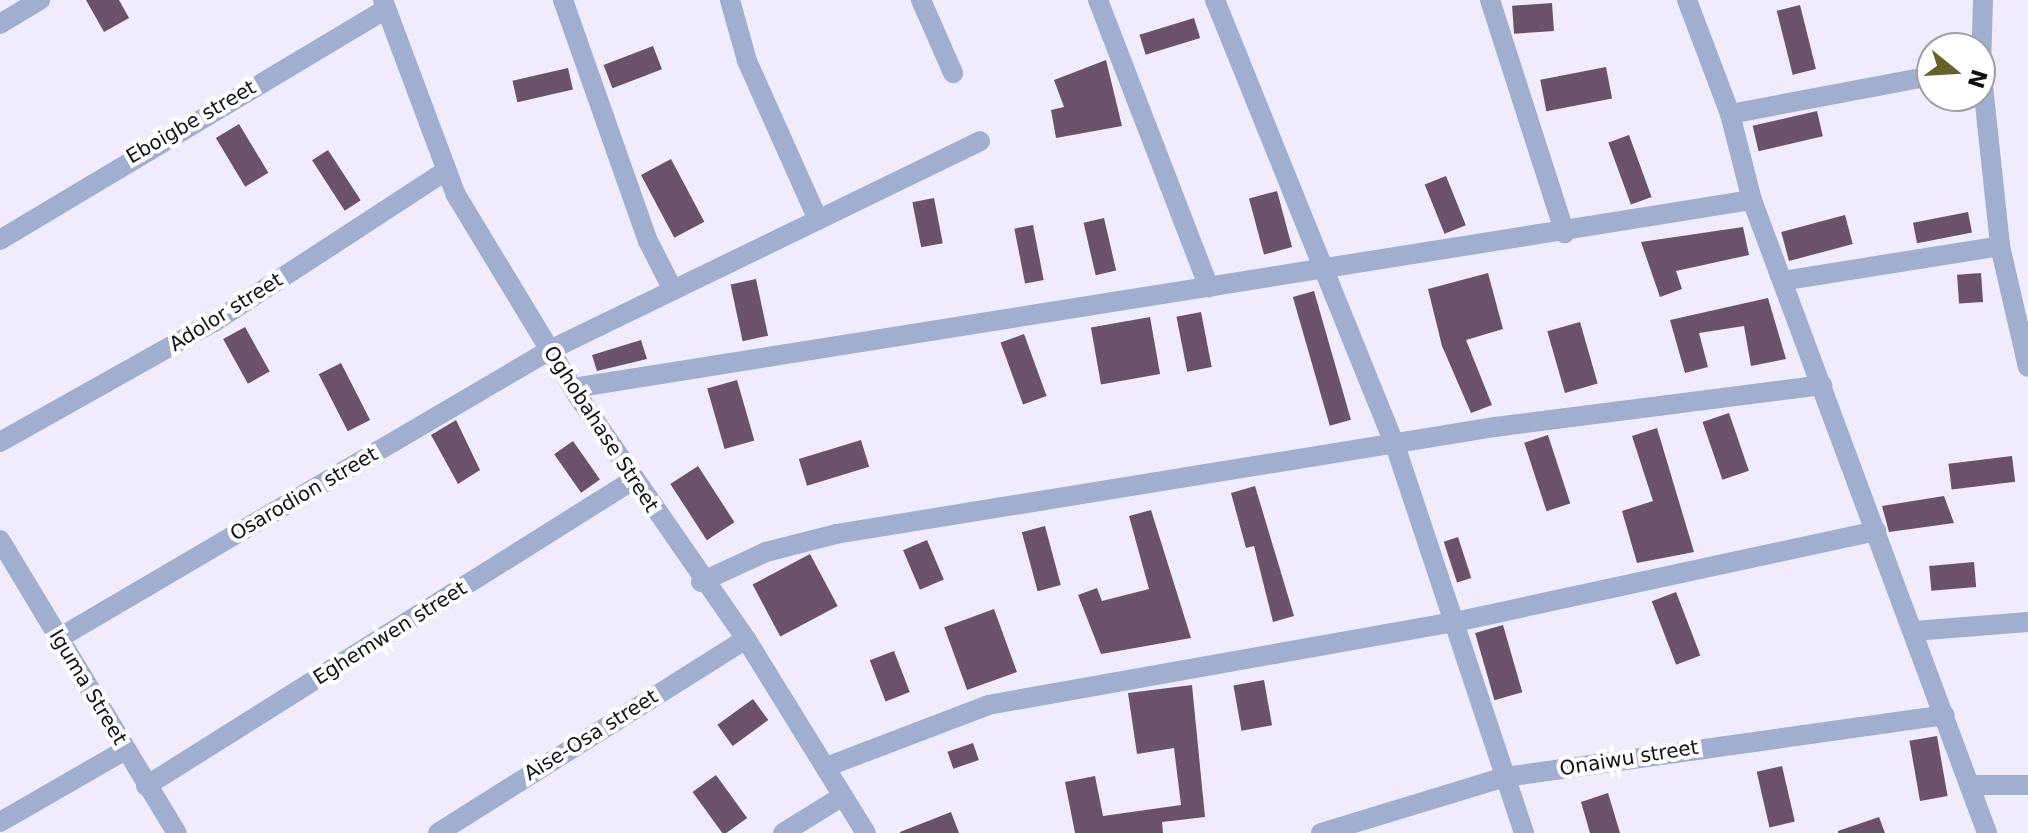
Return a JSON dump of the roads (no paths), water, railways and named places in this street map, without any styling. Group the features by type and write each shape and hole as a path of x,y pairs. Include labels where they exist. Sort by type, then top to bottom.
{"street":[{"path":"0,24 40,0"},
{"path":"563,0 648,241 673,290"},
{"path":"730,0 747,61 818,220"},
{"path":"921,0 953,73"},
{"path":"1098,0 1209,287"},
{"path":"1215,0 1327,268 1395,445 1524,833"},
{"path":"1490,0 1565,233"},
{"path":"1687,0 1730,114 1752,200 1987,833"},
{"path":"1982,32 1983,0"},
{"name":"Oghobahase Street","path":"385,5 446,171 573,388 701,582 746,639 866,833"},
{"name":"Eboigbe street","path":"0,240 385,5"},
{"path":"1730,114 1916,79"},
{"path":"1986,112 2000,246 2028,367"},
{"name":"Osarodion street","path":"59,638 550,350 980,141"},
{"name":"Adolor street","path":"0,442 214,322 446,171"},
{"path":"573,388 1565,233 1752,200"},
{"path":"1782,281 2000,246"},
{"path":"701,582 766,552 836,534 1395,445 1822,385"},
{"name":"Eghemwen street","path":"146,786 633,480"},
{"path":"826,767 988,705 1455,622 1876,531"},
{"name":"Iguma Street","path":"0,540 177,833"},
{"path":"1914,631 2028,622"},
{"name":"Aise-Osa street","path":"438,833 746,639"},
{"name":"Onaiwu street","path":"1321,833 1505,777 1945,715"},
{"path":"0,822 125,750"},
{"path":"1970,785 2028,785"},
{"path":"783,833 841,797"}]}
